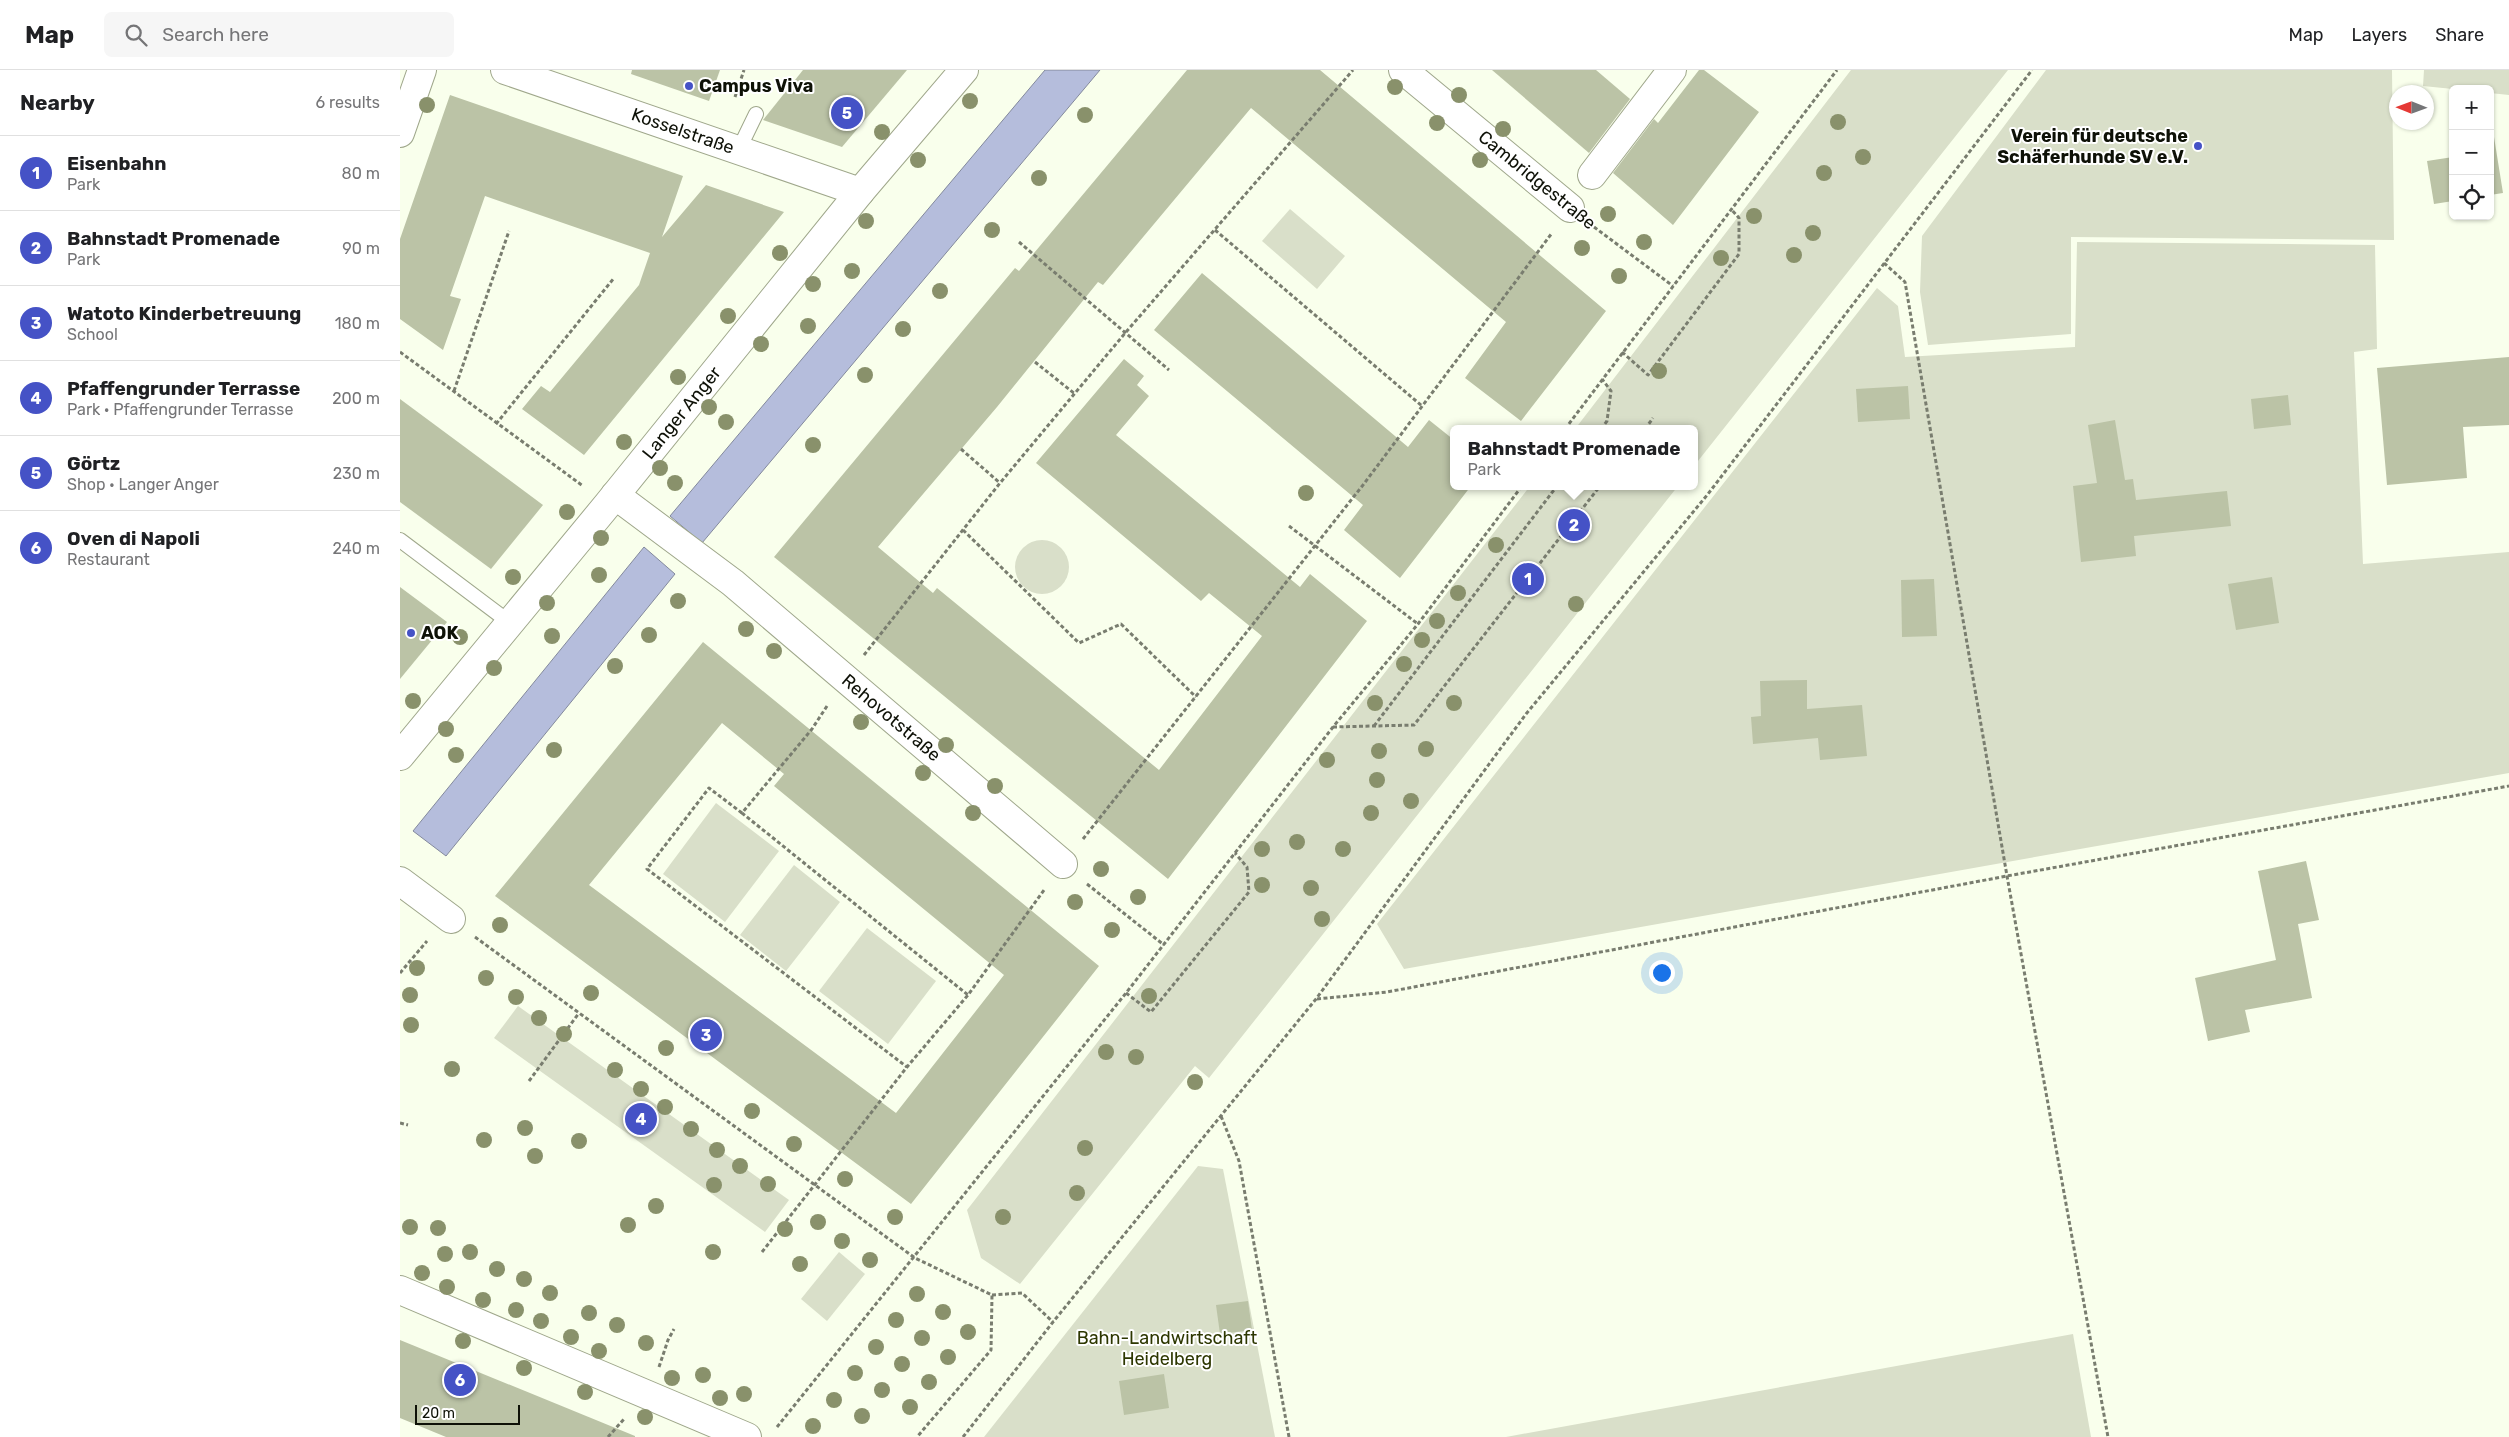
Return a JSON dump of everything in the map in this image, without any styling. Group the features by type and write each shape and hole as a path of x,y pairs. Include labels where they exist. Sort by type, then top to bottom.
{"street":[{"path":"400,133 422,70"},
{"name":"Kosselstraße","path":"505,70 860,192"},
{"name":"Langer Anger","path":"400,756 860,192 964,70"},
{"name":"Cambridgestraße","path":"1403,70 1570,208"},
{"path":"1596,169 1672,70"},
{"name":"Rehovotstraße","path":"611,499 733,583 1063,864"},
{"path":"400,881 452,918"},
{"path":"400,1290 747,1437"}],"lane":[{"path":"739,149 756,114"},
{"path":"400,540 509,622"}],"path":[{"path":"742,814 812,729 846,679 1000,483 1126,332 1353,70"},
{"path":"1568,425 1837,70"},
{"path":"963,1437 1053,1322 1316,999 1526,714 1708,494 2032,70"},
{"path":"1314,547 1570,208"},
{"name":"Cambridgestraße","path":"1570,208 1673,286"},
{"path":"1622,352 1648,375 1739,254 1739,218 1731,209"},
{"path":"1215,229 1422,406"},
{"path":"454,392 509,231"},
{"path":"1019,242 1170,370"},
{"path":"1884,263 1905,282 2007,876 2108,1437"},
{"path":"496,424 614,278"},
{"path":"400,352 496,424 611,499"},
{"path":"1035,362 1075,394"},
{"path":"1602,380 1611,391 1607,421 1604,425"},
{"path":"1648,425 1653,418"},
{"path":"961,450 1000,483"},
{"path":"775,1430 1164,946 1333,727 1418,624 1519,490"},
{"path":"1374,727 1554,490"},
{"path":"1333,727 1414,725 1597,490"},
{"path":"1289,526 1314,547 1418,624"},
{"path":"964,530 1079,643 1121,624 1196,697"},
{"path":"1316,999 1387,992 2007,876 2509,786"},
{"path":"907,1067 647,869 709,788 968,995"},
{"path":"1126,993 1151,1012 1249,892 1247,867 1235,853"},
{"path":"1063,864 1164,946"},
{"path":"400,974 432,935 452,918 914,1258 992,1295 1022,1293 1053,1322"},
{"path":"529,1081 580,1013"},
{"path":"1221,1116 1239,1161 1289,1437"},
{"path":"400,1123 408,1125"},
{"path":"762,1252 815,1184"},
{"path":"916,1437 991,1350 992,1295"},
{"path":"668,1340 674,1329"}],"green space":[{"path":"1851,70 2008,70 1698,461 1698,425 1578,425"},
{"path":"2046,70 2392,70 2392,85 2389,85 2389,130 2393,130 2394,240 2071,237 2071,334 1928,345 1920,292 1922,236"},
{"path":"2424,70 2509,70 2509,95 2494,93 2494,85 2449,85 2449,89 2434,87 2434,85 2423,85"},
{"path":"1290,209 1345,256 1317,289 1262,241"},
{"path":"2077,242 2375,245 2377,349 2354,352 2363,564 2509,552 2509,773 1404,969 1377,924 1877,288 1898,306 1905,357 2075,347"},
{"path":"1527,490 1675,490 1209,1078 1195,1066 1020,1284 981,1258 967,1210"},
{"path":"1042,540 1052,542 1061,548 1067,557 1069,567 1067,577 1061,586 1052,592 1042,594 1032,592 1023,586 1017,577 1015,567 1017,557 1023,548 1032,542"},
{"path":"716,803 779,851 725,922 663,874"},
{"path":"794,865 840,902 786,971 740,935"},
{"path":"867,928 936,981 888,1044 819,991"},
{"path":"518,1006 789,1200 765,1232 494,1038"},
{"name":"Bahn-Landwirtschaft Heidelberg","path":"1198,1166 1223,1169 1275,1437 984,1437"},
{"path":"839,1252 865,1274 827,1321 801,1299"},
{"path":"2073,1334 2091,1437 1506,1437"}],"water":[{"path":"1045,70 1100,70 702,543 670,516"},
{"path":"644,547 675,574 446,856 413,831"}],"building":[{"name":"Campus Viva","path":"632,70 720,70 709,101 631,74"},
{"path":"803,70 907,70 842,147 763,120"},
{"path":"1187,70 1320,70 1606,311 1521,421 1465,378 1506,322 1251,108 1103,285 1098,282 997,407 878,547 933,593 937,588 1159,770 1262,636 1209,593 1201,601 1036,463 1124,359 1144,376 1137,385 1149,396 1116,435 1300,587 1310,574 1367,621 1168,879 774,557 1015,268 1019,271"},
{"path":"1492,70 1596,70 1630,99 1589,153"},
{"path":"1699,70 1704,70 1759,112 1673,225 1613,173 1654,119 1658,123"},
{"path":"450,95 683,176 662,237 706,185 784,212 584,455 522,409 541,386 550,392 639,285 650,253 485,196 450,296 461,299 443,350 400,319 400,239"},
{"path":"2494,137 2503,193 2494,194"},
{"path":"2449,158 2449,202 2434,204 2427,161"},
{"path":"1202,273 1408,447 1429,420 1450,437 1450,490 1468,490 1400,578 1344,530 1363,505 1154,330"},
{"path":"2509,357 2509,425 2463,427 2467,478 2387,485 2377,368"},
{"path":"1908,386 1910,419 1858,422 1856,389"},
{"path":"2288,395 2291,425 2254,429 2251,399"},
{"path":"400,399 543,505 491,569 400,502"},
{"path":"2115,420 2125,480 2133,479 2136,500 2227,491 2231,526 2134,536 2136,556 2081,562 2073,486 2097,483 2088,425"},
{"path":"2272,577 2279,623 2236,630 2228,584"},
{"path":"1934,579 1937,636 1902,637 1901,580"},
{"path":"400,587 447,622 400,679"},
{"path":"703,642 1099,966 911,1204 495,896","holes":["722,723 784,774 774,786 1004,975 896,1113 589,885"]},
{"path":"1807,680 1807,709 1862,705 1867,756 1820,760 1818,738 1753,744 1751,717 1761,716 1760,681"},
{"path":"2306,861 2319,920 2298,924 2312,998 2245,1010 2250,1032 2208,1041 2195,978 2276,960 2258,871"},
{"path":"1248,1301 1252,1330 1220,1334 1216,1305"},
{"path":"400,1340 635,1437 446,1437 400,1418"},
{"path":"1164,1374 1169,1408 1124,1415 1119,1381"}],"place":[{"name":"Campus Viva","path":"689,86"},
{"name":"Görtz","path":"847,113"},
{"name":"Verein für deutsche Schäferhunde SV e.V.","path":"2198,146"},
{"name":"Bahnstadt Promenade","path":"1574,525"},
{"name":"Eisenbahn","path":"1528,579"},
{"name":"AOK","path":"411,633"},
{"name":"Watoto Kinderbetreuung","path":"706,1035"},
{"name":"Pfaffengrunder Terrasse","path":"641,1119"},
{"name":"Oven di Napoli","path":"460,1380"}]}
